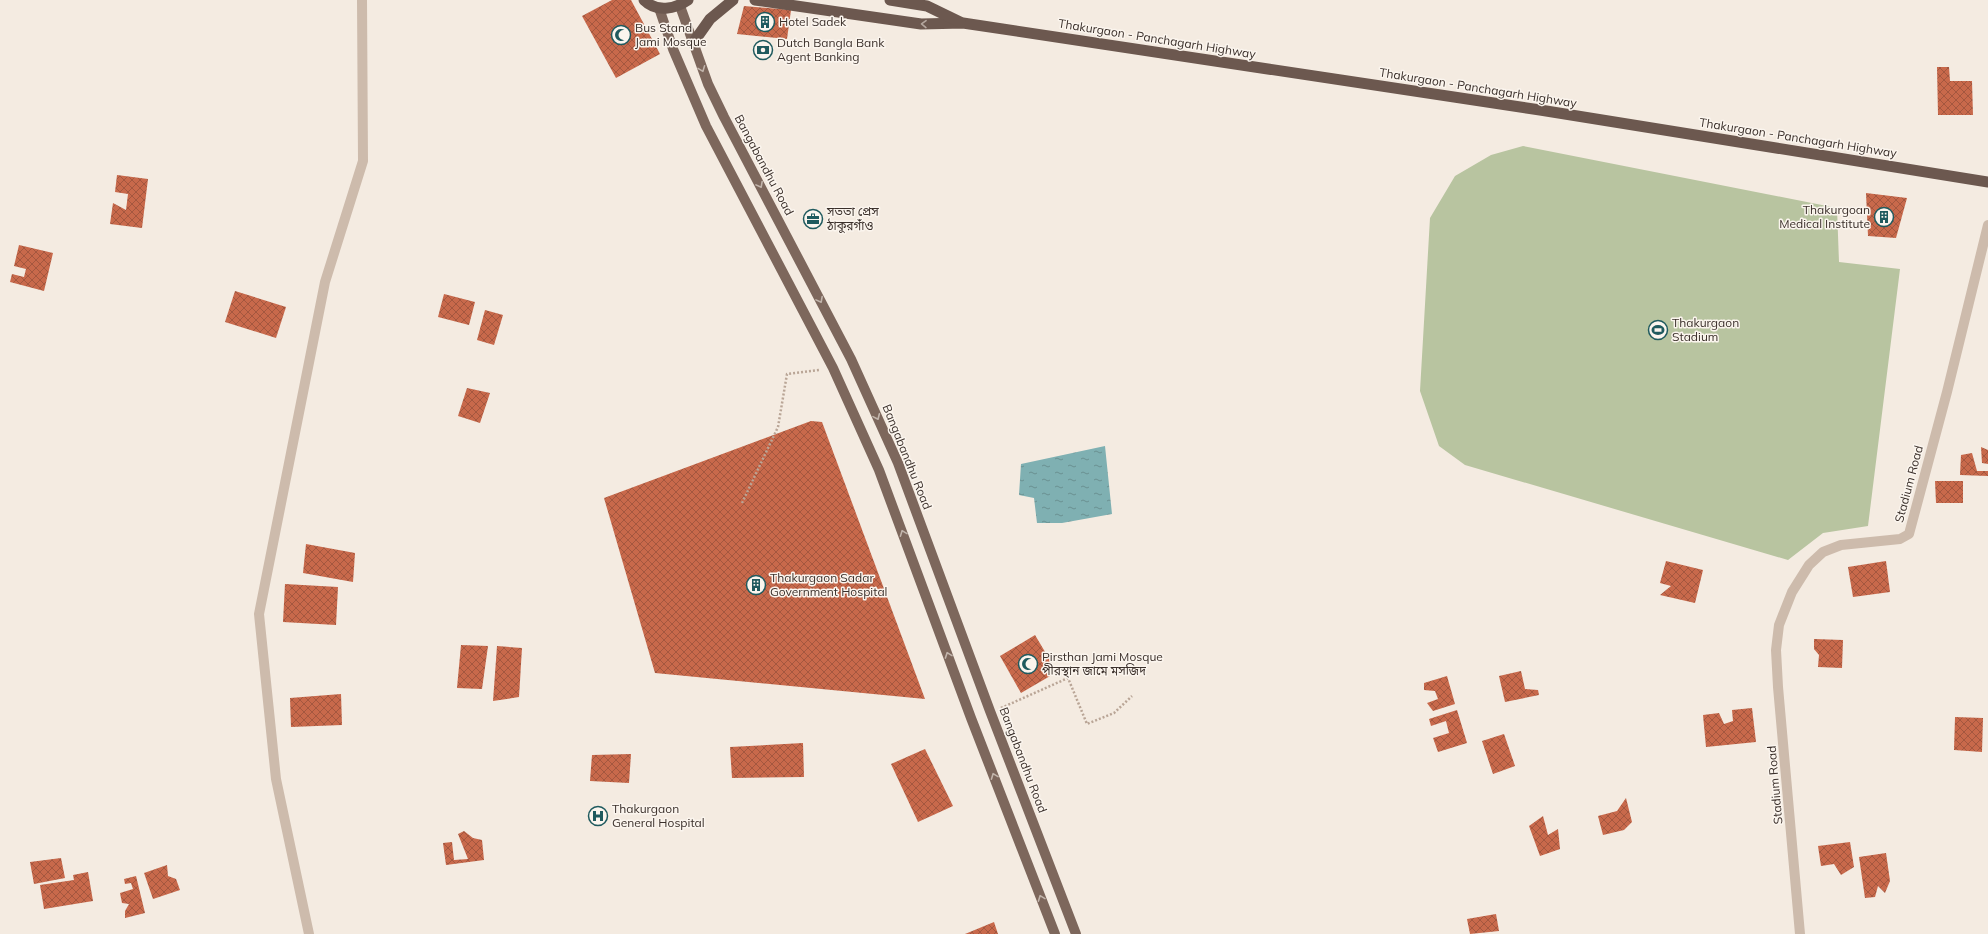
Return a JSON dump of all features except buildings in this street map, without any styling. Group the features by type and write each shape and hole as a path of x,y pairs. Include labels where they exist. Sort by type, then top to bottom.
{"highway":[{"path":"644,0 658,8 669,9 684,3"},
{"path":"693,43 710,19 734,0"},
{"name":"Thakurgaon - Panchagarh Highway","path":"755,0 921,24 963,23 1540,110 1988,182"},
{"name":"Thakurgaon - Panchagarh Highway","path":"890,0 927,6 963,23"}],"main road":[{"name":"Bangabandhu Road","path":"684,3 693,43 708,84 851,359 898,463 990,711 1076,934"},
{"path":"658,8 673,49 706,126 833,368 879,470 971,718 1055,934"}],"street":[{"path":"309,934 276,779 259,614 325,282 363,161 362,0"},
{"name":"Stadium Road","path":"1800,934 1778,687 1776,650 1779,625 1792,592 1809,565 1823,552 1841,545 1900,539 1908,534 1947,392 1988,225"}],"path":[{"path":"742,503 778,427 787,374 833,368"},
{"path":"990,711 1030,696 1068,678 1087,724 1114,713 1132,696"}],"green space":[{"name":"Thakurgaon Stadium","path":"1523,146 1837,208 1839,262 1900,269 1868,526 1823,533 1788,560 1465,465 1439,446 1420,391 1430,218 1455,176 1491,155"}],"water":[{"path":"1105,446 1112,514 1062,523 1037,523 1034,498 1019,495 1021,464"}],"place":[{"name":"Hotel Sadek","path":"765,22"},
{"name":"Bus Stand Jami Mosque","path":"621,35"},
{"name":"Dutch Bangla Bank Agent Banking","path":"763,50"},
{"name":"Thakurgoan Medical Institute","path":"1884,217"},
{"name":"সততা প্রেস ঠাকুরগাঁও","path":"813,219"},
{"name":"Thakurgaon Stadium","path":"1658,330"},
{"name":"Thakurgaon Sadar Government Hospital","path":"756,585"},
{"name":"Pirsthan Jami Mosque পীরস্থান জামে মসজিদ","path":"1028,664"},
{"name":"Thakurgaon General Hospital","path":"598,816"}]}
